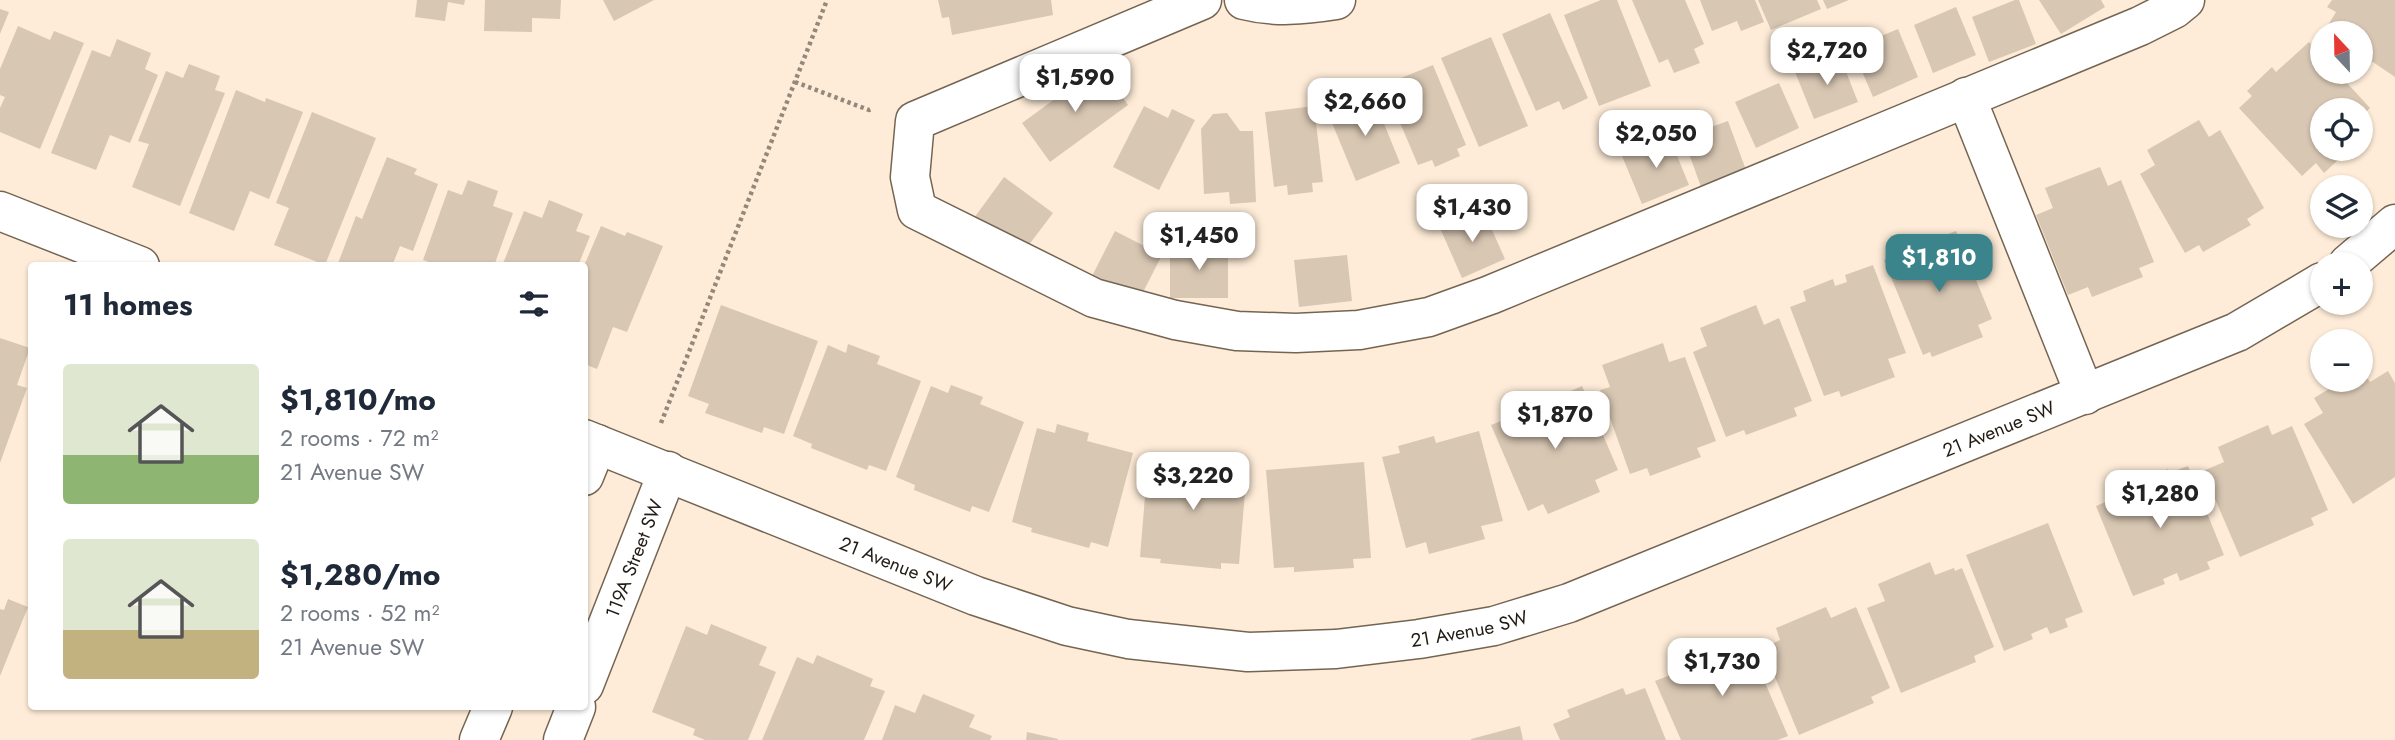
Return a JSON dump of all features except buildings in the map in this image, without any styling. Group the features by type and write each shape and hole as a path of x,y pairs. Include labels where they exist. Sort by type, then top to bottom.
{"street":[{"path":"1202,0 915,121 910,177 917,210 1094,298 1175,320 1237,331 1296,333 1359,330 1429,317 1490,295 2140,26 2174,9 2185,0"},
{"path":"1244,0 1290,6 1336,0"},
{"path":"1966,97 2085,395"},
{"path":"0,211 130,262"},
{"path":"2362,252 2395,224"},
{"name":"21 Avenue SW","path":"589,453 656,467 976,596 1067,626 1128,639 1248,652 1336,649 1494,626 1569,603 2237,332 2310,289"},
{"name":"119A Street SW","path":"588,673 656,467"},
{"path":"479,740 491,710"},
{"path":"563,740 575,710"}],"path":[{"path":"656,467 827,0"}]}
